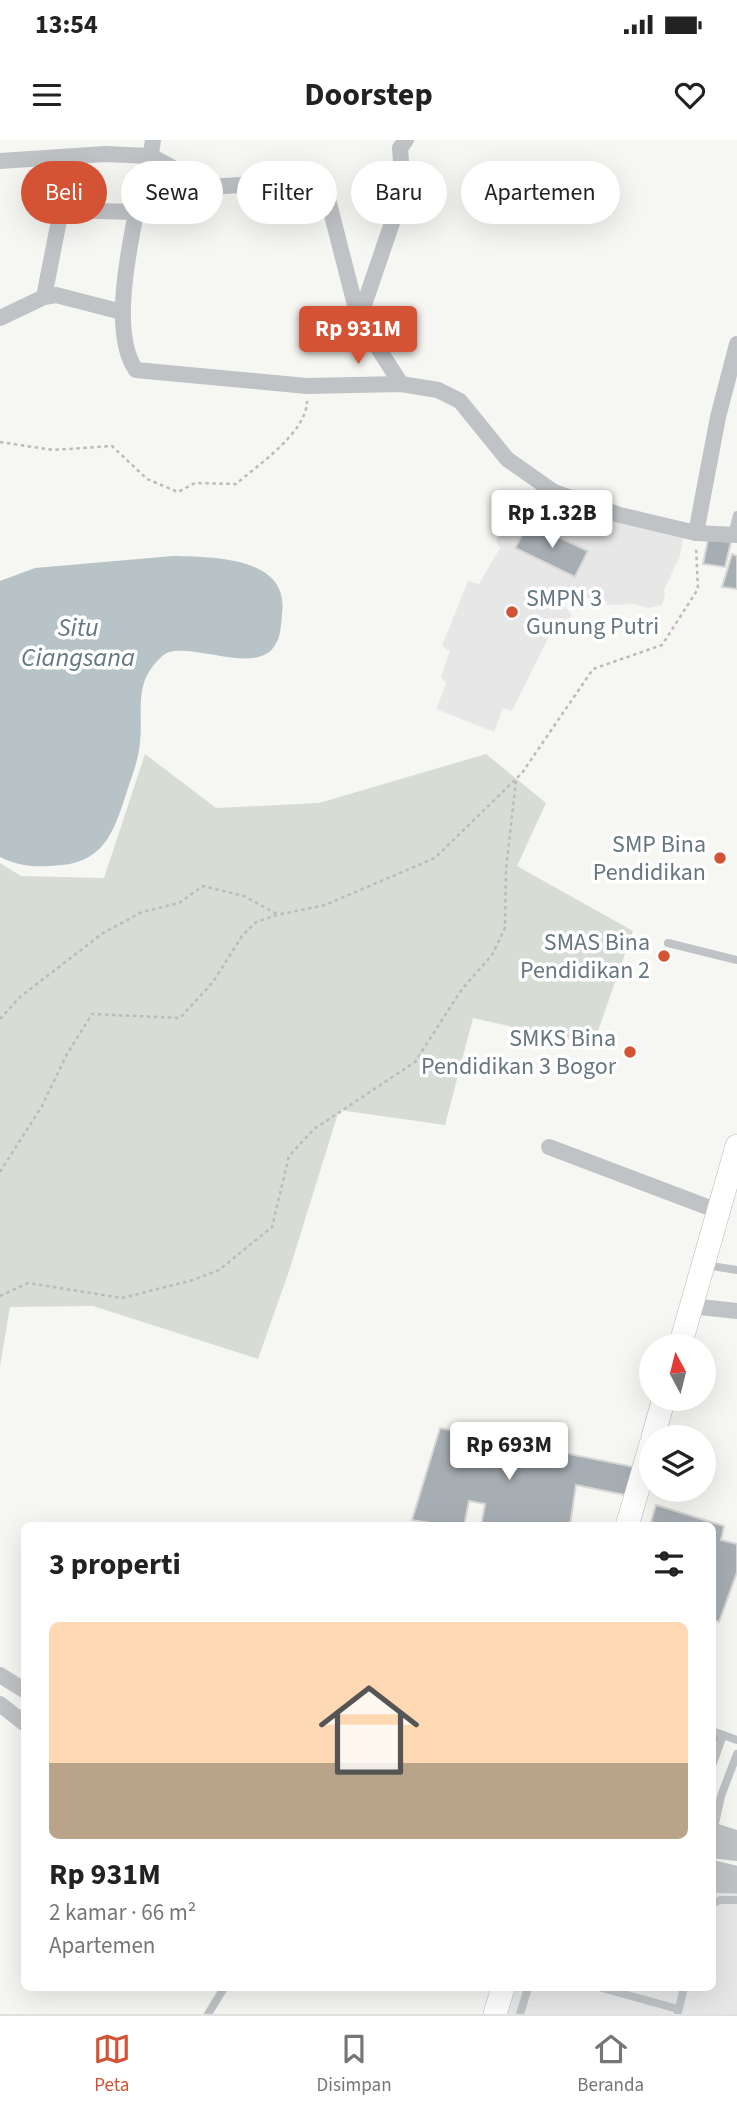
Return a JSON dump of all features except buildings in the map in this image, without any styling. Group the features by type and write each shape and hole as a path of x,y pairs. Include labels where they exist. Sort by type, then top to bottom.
{"main road":[{"path":"683,1334 702,1264 726,1198 737,1146"},
{"path":"628,1522 639,1485"},
{"path":"495,2014 502,1991"}],"street":[{"path":"371,337 363,308 394,217 402,175 400,148 406,140"},
{"path":"0,160 57,158 152,148 208,187 323,180 355,305 371,337 401,384"},
{"path":"44,297 58,224"},
{"path":"134,224 121,312 129,360 136,370 307,386 401,384 438,390 460,401 507,459 554,492 620,515 696,533 734,535"},
{"path":"0,318 44,297 56,295 121,312"},
{"path":"696,533 718,417 737,344"},
{"path":"549,1147 726,1198"},
{"path":"691,1306 737,1311"},
{"path":"0,1675 21,1688"},
{"path":"0,1704 21,1721"},
{"path":"716,1834 737,1841"},
{"path":"716,1850 737,1853"},
{"path":"716,1869 737,1874"},
{"path":"716,1882 737,1883"}],"lane":[{"path":"734,535 737,515"},
{"path":"668,943 737,960"},
{"path":"702,1264 737,1270"},
{"path":"716,1732 737,1741"},
{"path":"716,1755 723,1735"},
{"path":"717,1795 737,1754"},
{"path":"716,1902 737,1900"},
{"path":"208,2014 222,1991"},
{"path":"520,2014 527,1991"},
{"path":"611,1991 678,2012 683,1991"}],"path":[{"path":"0,442 53,450 112,446 147,479 178,492 195,483 236,484 290,438 307,410 307,386"},
{"path":"0,1172 43,1106 67,1054 92,1014 180,1018 213,982 242,936 256,922 325,905 435,858 516,779 593,669 662,645 698,589 696,533"},
{"path":"0,1296 28,1283 122,1298 193,1280 219,1270 272,1227 289,1156 314,1129 415,1062 462,989 492,955 505,929 506,869 516,779"},
{"path":"0,1019 20,998 103,933 142,912 179,903 204,886 244,896 277,915"}],"shaded area":[{"name":"SMPN 3 Gunung Putri","path":"523,491 683,538 680,556 664,590 662,605 648,608 634,604 607,605 606,601 593,597 585,598 582,603 565,598 562,604 572,615 558,629 553,628 512,711 503,708 494,732 436,709 446,684 441,676 450,651 442,646 468,581 479,584 500,548 496,541"},
{"path":"145,754 216,808 319,803 486,754 546,803 517,866 633,931 593,1045 473,1018 445,1125 339,1110 289,1271 258,1359 93,1306 10,1307 0,1366 0,863 21,876 104,878"},
{"path":"737,1889 737,2014 504,2014 510,1991 716,1991 716,1890"}],"water":[{"name":"Situ Ciangsana","path":"173,556 227,559 261,570 274,581 281,595 282,614 277,642 267,654 255,658 181,651 162,656 147,674 144,683 137,760 124,802 114,828 99,849 77,862 62,865 30,866 0,857 0,581 35,568"}],"place":[{"name":"SMPN 3 Gunung Putri","path":"512,612"},
{"name":"SMP Bina Pendidikan","path":"720,858"},
{"name":"SMAS Bina Pendidikan 2","path":"664,956"},
{"name":"SMKS Bina Pendidikan 3 Bogor","path":"630,1052"}]}
